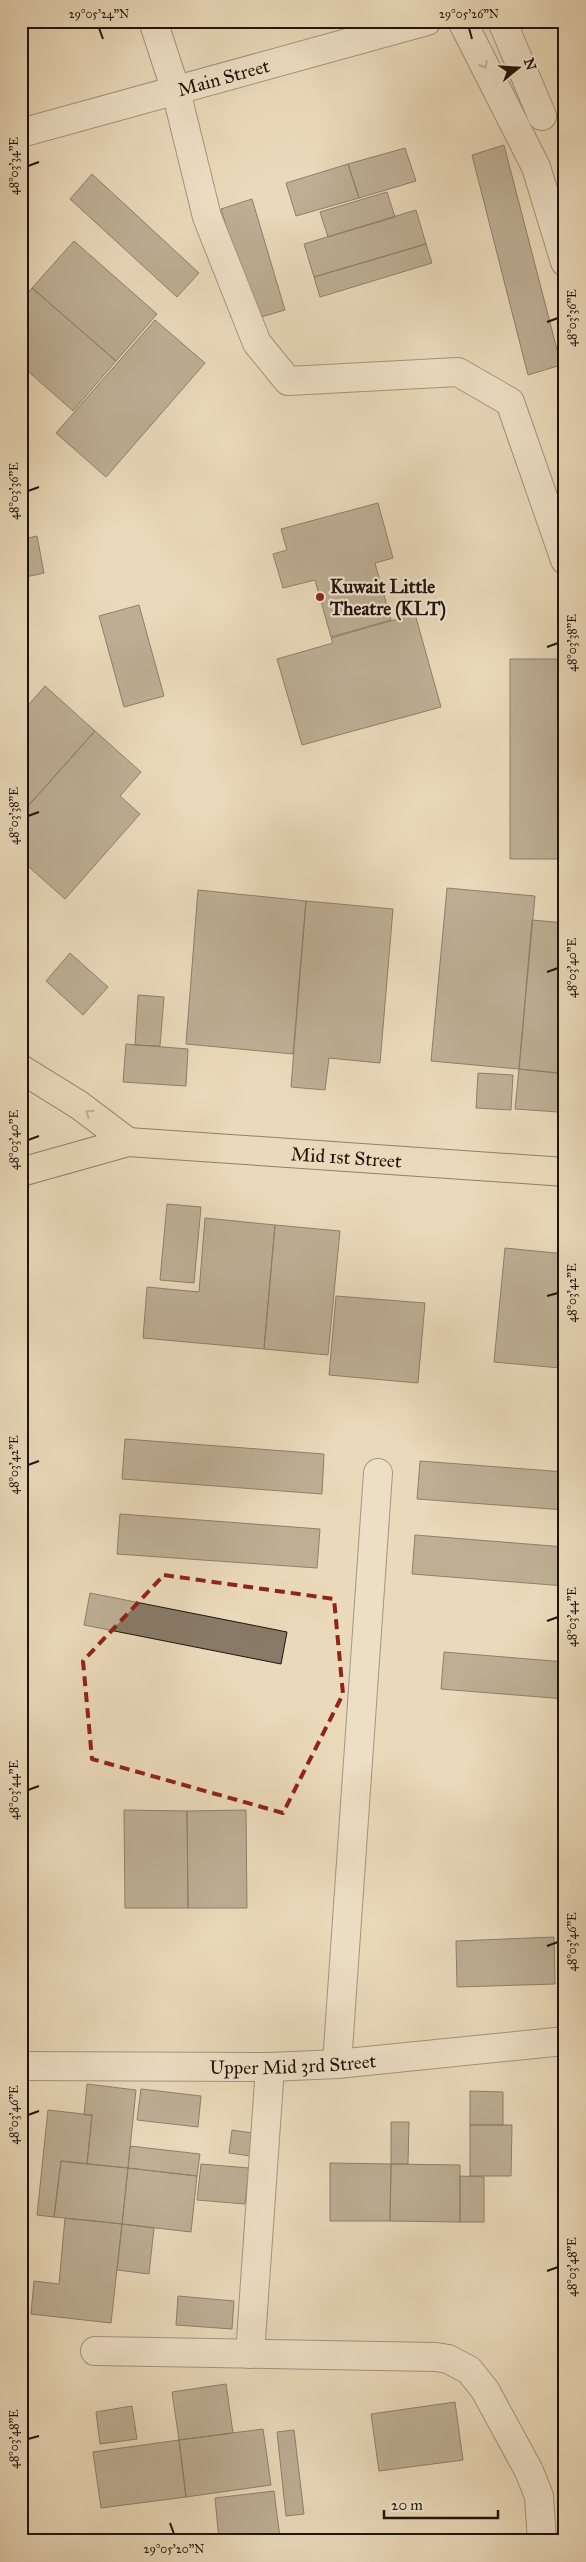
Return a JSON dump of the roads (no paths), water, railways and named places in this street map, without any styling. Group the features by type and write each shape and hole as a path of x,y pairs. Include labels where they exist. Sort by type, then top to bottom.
{"main road":[{"path":"21,1069 79,1105 128,1142"},
{"name":"Mid 1st Street","path":"21,1172 128,1142 565,1172"}],"street":[{"path":"154,21 176,91 210,226 257,343 288,382 458,372 510,402 565,560"},
{"name":"Main Street","path":"21,133 426,21"},
{"path":"462,21 542,182 565,262"},
{"path":"502,21 553,112 514,124"},
{"path":"337,2064 378,1473"},
{"name":"Upper Mid 3rd Street","path":"21,2066 270,2067 337,2064 565,2042"},
{"path":"250,2354 270,2067"},
{"path":"94,2351 436,2357 459,2364 470,2370 482,2384 529,2471 539,2496 542,2541"}],"place":[{"name":"Kuwait Little Theatre (KLT)","path":"320,597"}]}
